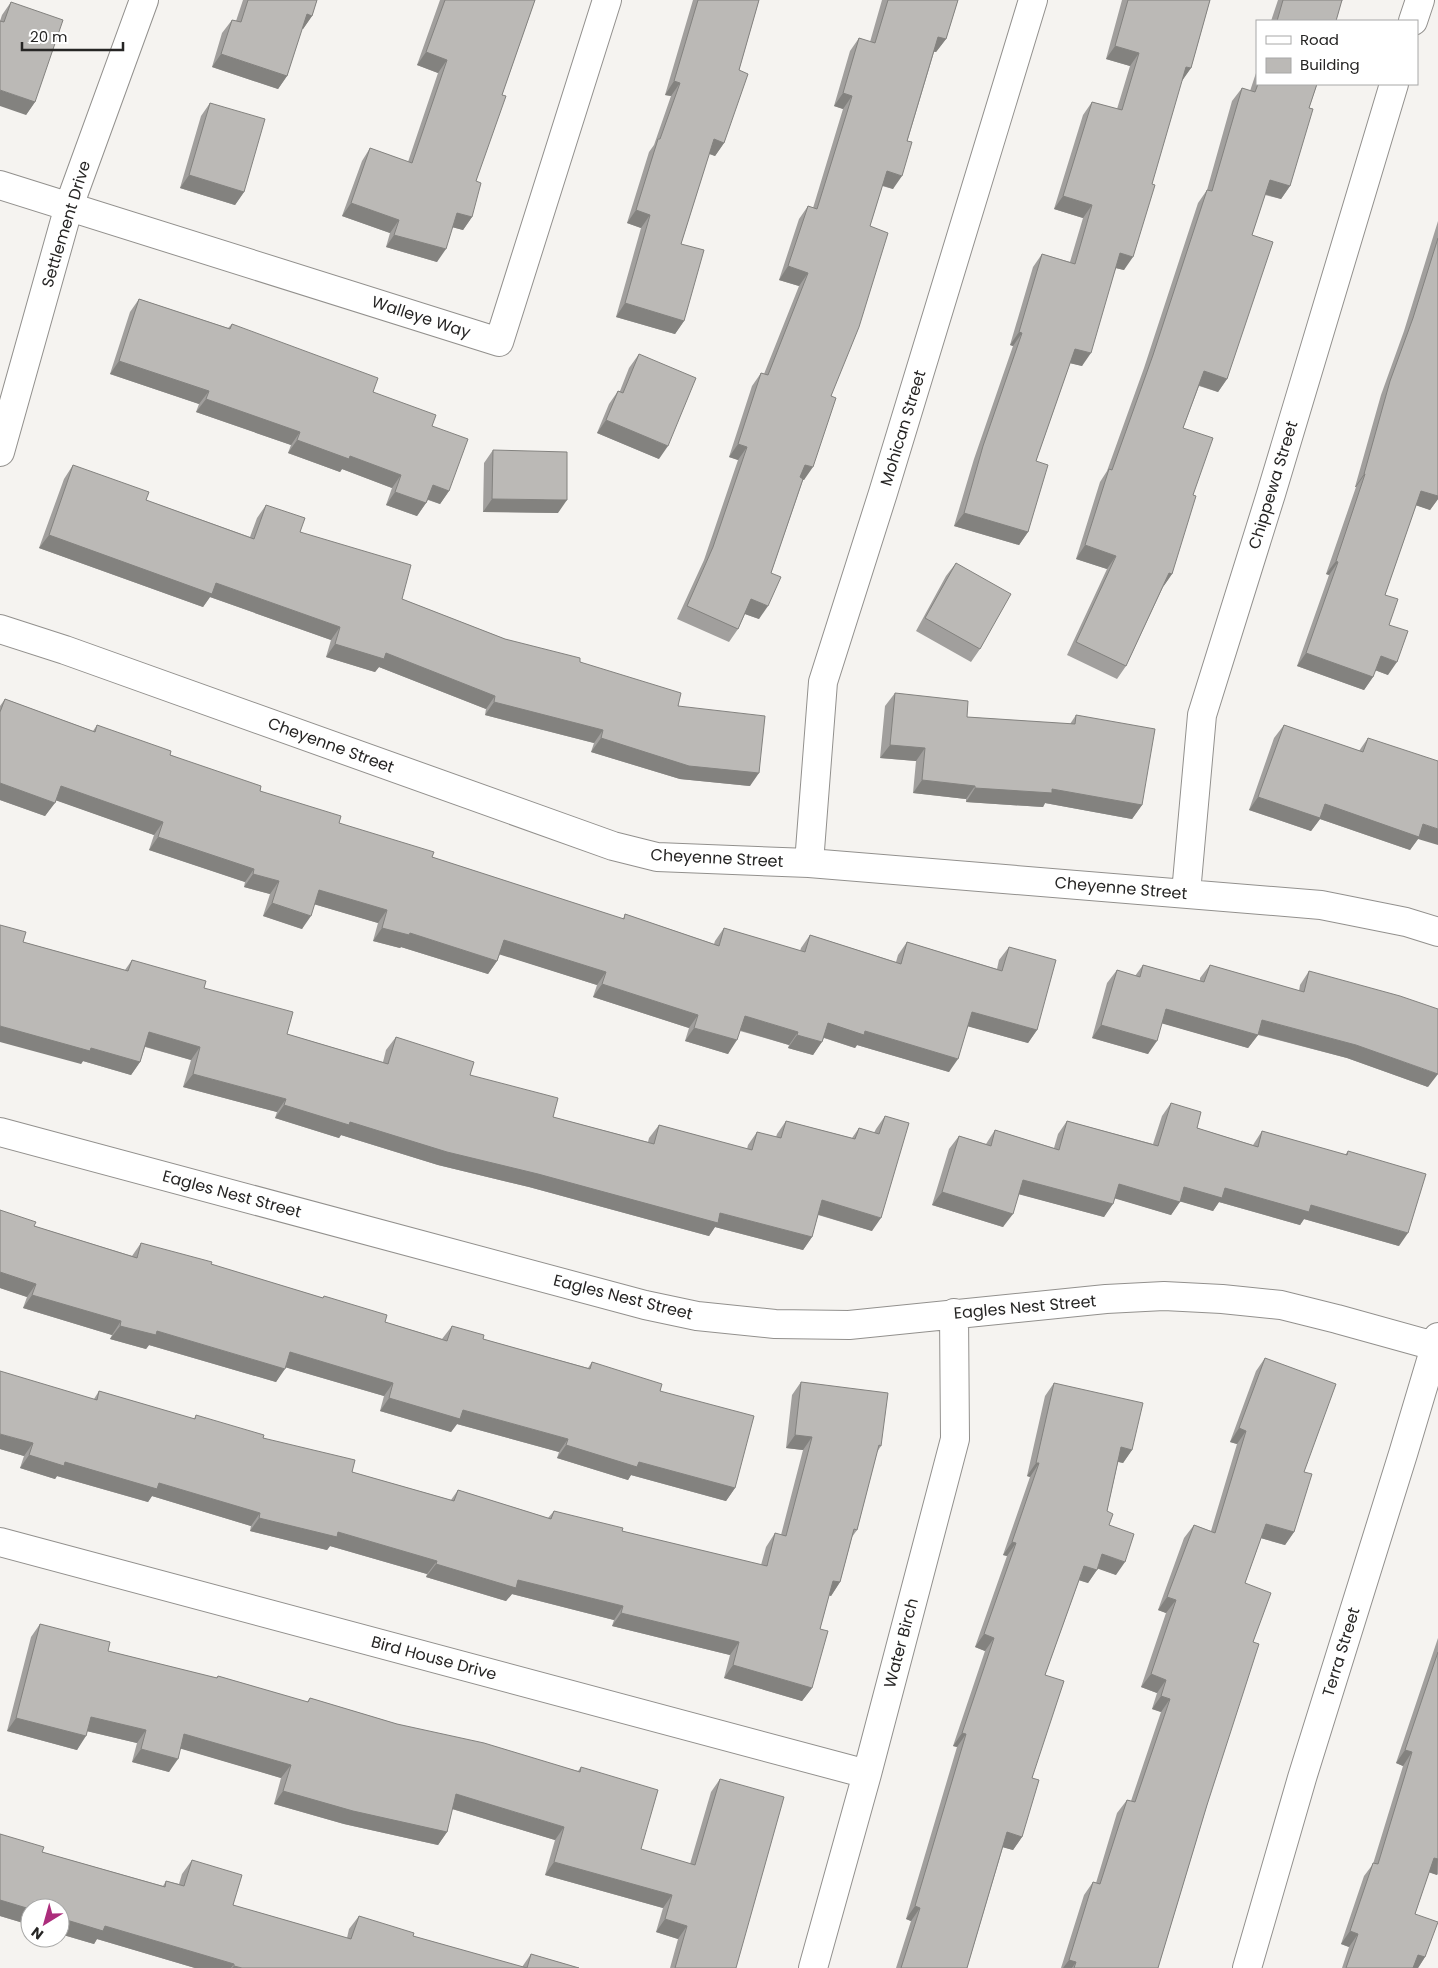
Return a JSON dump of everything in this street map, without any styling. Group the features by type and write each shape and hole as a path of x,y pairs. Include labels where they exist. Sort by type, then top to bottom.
{"street":[{"name":"Settlement Drive","path":"0,452 69,206 144,0"},
{"name":"Walleye Way","path":"0,185 499,342 607,0"},
{"name":"Mohican Street","path":"809,863 823,682 886,484 1033,0"},
{"path":"1413,20 1420,0"},
{"name":"Chippewa Street","path":"1186,893 1202,716 1394,85"},
{"name":"Cheyenne Street","path":"0,629 613,846 657,857 809,863 1321,905 1406,922 1438,932"},
{"name":"Eagles Nest Street","path":"0,1132 645,1306 688,1314 775,1324 849,1325 954,1313 1154,1296 1222,1299 1290,1308 1437,1344"},
{"name":"Water Birch","path":"813,1968 867,1774 955,1439 954,1313"},
{"name":"Terra Street","path":"1247,1968 1302,1778 1437,1344"},
{"name":"Bird House Drive","path":"0,1542 867,1774"}],"building":[{"path":"248,0 317,0 312,16 307,14 287,76 221,54 232,20 241,22"},
{"path":"445,0 535,0 502,95 506,96 476,181 481,183 472,217 457,213 446,249 394,235 399,220 351,203 370,148 412,163 447,60 426,52"},
{"path":"698,0 759,0 739,70 748,74 724,143 714,139 681,244 704,250 684,321 625,303 650,215 636,210 658,139 660,139 680,83 674,81"},
{"path":"888,0 958,0 946,39 938,37 907,141 912,142 902,176 887,171 870,226 888,233 859,327 831,396 836,398 813,467 805,465 800,477 803,479 771,573 781,577 768,606 751,599 738,629 687,606 713,547 747,447 738,444 761,373 768,375 808,273 788,266 808,206 817,209 852,96 843,93 859,38 875,43"},
{"path":"1128,0 1210,0 1191,68 1186,67 1152,184 1155,185 1133,257 1120,253 1091,353 1075,349 1036,461 1048,465 1028,532 964,513 983,446 1022,333 1019,332 1042,254 1075,264 1092,205 1063,196 1092,102 1122,110 1139,53 1115,46"},
{"path":"1283,0 1342,0 1336,20 1277,20"},
{"path":"11,2 63,20 35,102 0,90 0,21 4,22"},
{"path":"1258,85 1317,85 1309,108 1313,109 1290,186 1270,180 1252,235 1273,242 1227,379 1204,371 1183,428 1213,438 1193,495 1196,496 1172,574 1169,573 1126,666 1076,642 1116,556 1085,545 1109,469 1112,470 1153,355 1207,190 1212,191 1242,88 1255,92"},
{"path":"210,103 265,119 244,192 189,175"},
{"path":"1438,238 1438,496 1421,491 1385,595 1398,599 1389,625 1408,631 1397,662 1381,656 1373,677 1306,653 1338,562 1336,561 1365,474 1390,381 1413,318"},
{"path":"139,299 230,329 232,324 378,378 373,392 436,415 432,426 468,439 449,491 433,485 426,503 395,492 401,475 350,456 349,459 297,440 300,432 206,399 209,391 119,361"},
{"path":"639,354 696,378 668,446 606,420 618,391 623,393"},
{"path":"493,450 567,452 567,500 492,499"},
{"path":"73,465 149,492 146,500 254,539 266,505 305,518 300,532 411,565 402,599 505,639 580,658 580,662 681,693 678,706 765,716 759,773 689,766 601,738 603,730 494,702 495,696 386,653 384,659 335,644 340,627 216,583 212,594 49,535"},
{"path":"956,563 1011,594 980,649 925,618"},
{"path":"895,693 968,701 967,717 1075,724 1076,715 1155,729 1142,805 1052,789 1052,793 975,788 975,786 922,780 925,748 890,745"},
{"path":"5,699 95,732 97,725 171,751 170,755 261,786 260,791 341,816 339,823 434,852 432,857 624,919 625,914 719,946 724,928 805,952 810,935 901,964 907,942 1002,971 1009,947 1056,960 1037,1030 972,1012 958,1059 865,1031 864,1035 828,1023 822,1042 797,1035 798,1032 745,1016 737,1040 694,1028 698,1015 602,984 606,972 504,940 497,961 410,933 409,935 382,928 387,910 319,890 311,916 272,903 279,881 253,874 254,869 158,837 163,822 61,786 55,803 0,783 0,712"},
{"path":"1284,725 1363,752 1368,738 1438,761 1438,829 1423,824 1419,837 1325,804 1320,818 1258,797"},
{"path":"0,925 26,932 23,942 128,971 132,960 206,981 204,988 293,1012 287,1034 388,1064 396,1037 474,1062 470,1075 558,1098 553,1117 654,1144 659,1125 752,1150 757,1132 781,1138 786,1121 855,1139 859,1128 879,1134 885,1116 909,1123 881,1218 822,1200 812,1237 720,1213 718,1223 538,1174 447,1152 350,1122 349,1125 284,1105 286,1099 193,1074 200,1047 149,1032 140,1062 91,1048 90,1051 0,1026"},
{"path":"1143,965 1204,982 1210,965 1304,992 1309,971 1400,996 1438,1009 1438,1074 1356,1045 1262,1020 1258,1035 1166,1009 1157,1041 1101,1025 1117,970 1140,977"},
{"path":"1171,1103 1201,1112 1197,1128 1258,1147 1262,1131 1347,1155 1348,1151 1426,1174 1408,1233 1311,1205 1309,1212 1225,1188 1222,1198 1184,1187 1180,1202 1119,1184 1113,1204 1023,1180 1013,1214 942,1192 959,1136 991,1146 995,1130 1059,1150 1067,1121 1158,1146"},
{"path":"0,1210 36,1222 34,1226 137,1258 141,1243 212,1262 211,1264 323,1298 324,1296 387,1315 385,1322 447,1341 452,1326 484,1335 483,1339 590,1369 592,1362 662,1384 660,1391 754,1416 735,1488 639,1462 637,1467 566,1445 568,1439 463,1410 460,1419 389,1398 393,1383 290,1352 285,1369 157,1331 156,1335 120,1326 121,1321 32,1295 36,1284 0,1272"},
{"path":"1265,1358 1336,1384 1304,1472 1312,1474 1294,1532 1266,1524 1245,1583 1271,1593 1253,1642 1259,1644 1207,1805 1158,1968 1074,1968 1076,1962 1069,1960 1093,1882 1100,1884 1127,1800 1135,1802 1170,1699 1161,1696 1166,1680 1151,1674 1176,1600 1167,1597 1194,1525 1215,1533 1246,1431 1239,1428"},
{"path":"0,1371 97,1400 99,1391 195,1419 196,1415 264,1435 263,1438 355,1460 352,1472 454,1501 458,1490 551,1519 554,1511 623,1528 622,1531 767,1566 775,1533 786,1536 812,1437 795,1435 801,1382 888,1393 881,1446 879,1445 857,1530 854,1529 840,1582 833,1581 820,1629 828,1631 812,1688 733,1665 739,1642 621,1613 623,1606 518,1580 516,1588 436,1564 437,1561 338,1532 337,1537 259,1518 260,1513 159,1483 157,1489 65,1462 64,1466 29,1455 33,1443 0,1434"},
{"path":"1054,1383 1143,1403 1132,1450 1121,1447 1107,1511 1113,1514 1109,1525 1134,1534 1125,1562 1102,1554 1097,1570 1084,1566 1045,1675 1064,1681 1032,1778 1039,1780 1022,1837 1007,1832 967,1968 901,1968 920,1908 915,1906 966,1734 962,1733 994,1638 984,1634 1016,1543 1012,1542 1039,1463 1036,1463"},
{"path":"40,1624 110,1642 108,1651 217,1678 218,1676 308,1702 310,1698 397,1724 484,1743 580,1772 581,1767 658,1790 641,1849 695,1865 720,1779 784,1797 736,1968 675,1968 687,1926 665,1919 672,1895 554,1862 564,1827 456,1794 447,1832 353,1811 283,1791 291,1765 184,1734 178,1759 141,1749 146,1730 91,1717 86,1736 16,1718"},
{"path":"1438,1652 1438,1859 1434,1858 1415,1914 1438,1922 1425,1957 1418,1955 1413,1968 1346,1968 1358,1934 1350,1931 1373,1863 1378,1864 1412,1752 1405,1750"},
{"path":"0,1834 44,1847 42,1852 165,1887 166,1881 184,1886 192,1860 242,1875 233,1905 351,1939 359,1916 414,1933 413,1936 527,1968 242,1968 105,1926 103,1931 70,1921 70,1898 20,1898 20,1906 0,1900"},
{"path":"531,1954 579,1968 527,1968"}]}
